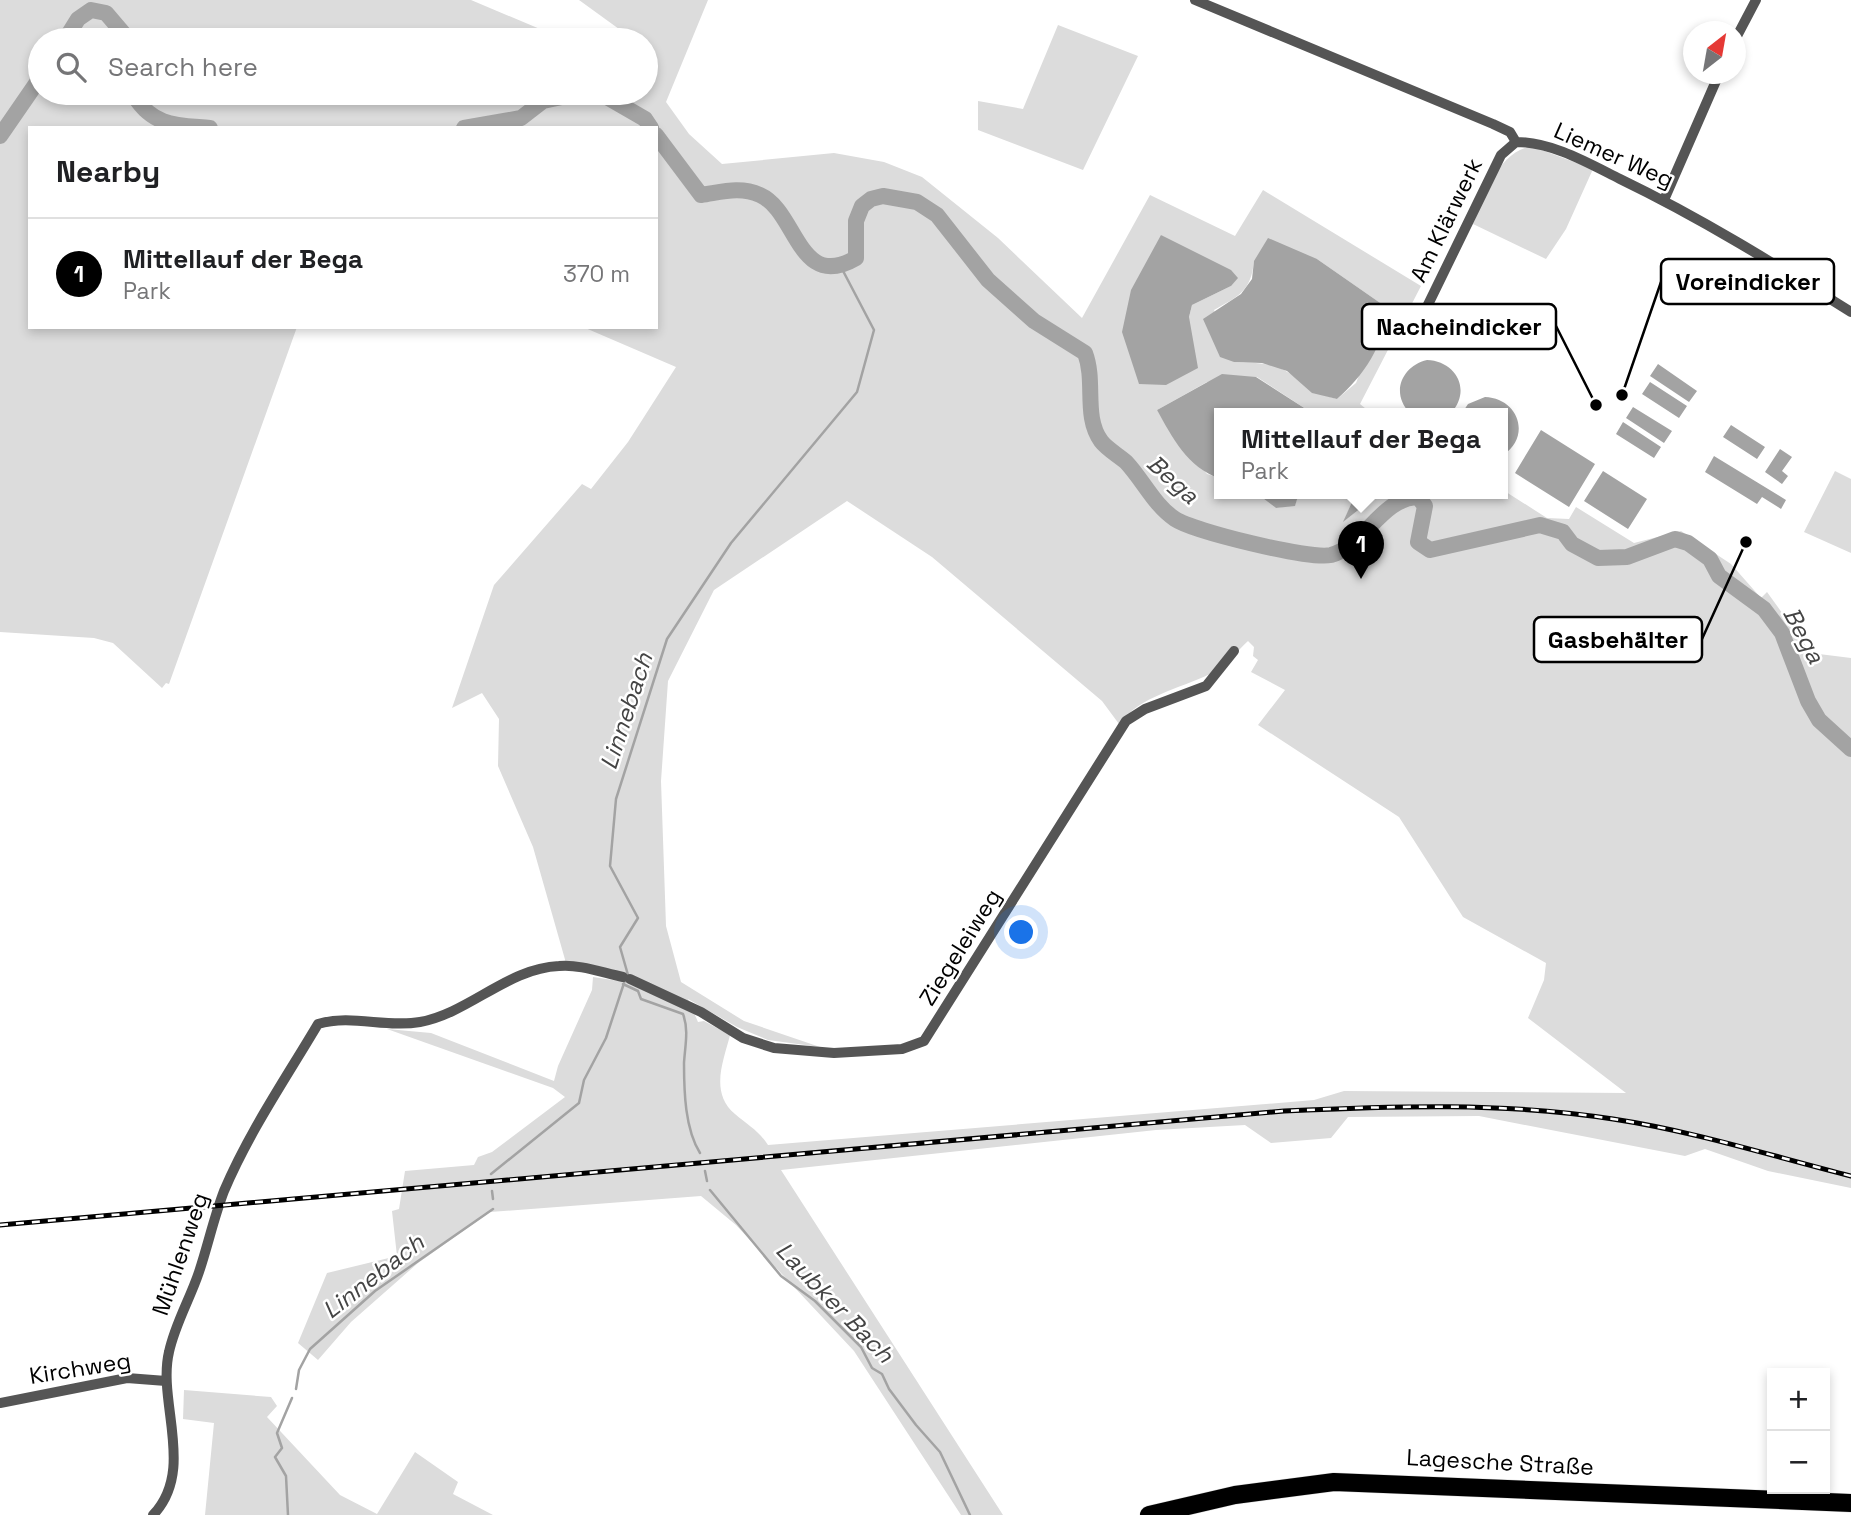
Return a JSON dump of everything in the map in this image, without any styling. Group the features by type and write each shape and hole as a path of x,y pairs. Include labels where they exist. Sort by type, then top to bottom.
{"main road":[{"name":"Lagesche Straße","path":"1149,1515 1235,1495 1334,1482 1851,1503"}],"street":[{"name":"Liemer Weg","path":"1195,0 1493,124 1510,132 1516,142 1547,146 1664,200 1724,232 1851,312"},
{"path":"1744,21 1756,0"},
{"path":"1664,200 1715,84"},
{"name":"Am Klärwerk","path":"1420,321 1501,155 1516,142"},
{"name":"Ziegeleiweg","path":"318,1024 345,1020 416,1023 436,1018 510,982 560,965 626,978 701,1012 743,1038 774,1048 803,1052 847,1052 902,1049 925,1041 1126,721 1145,709 1206,686 1234,651"},
{"name":"Mühlenweg","path":"153,1515 166,1499 172,1469 173,1422 163,1376 169,1349 200,1270 225,1189 260,1120 318,1024"},
{"name":"Kirchweg","path":"0,1403 127,1378 166,1381"}],"shaded area":[{"path":"0,0 471,0 538,28 28,28 28,105 658,105 658,28 618,28 579,0 708,0 666,102 689,134 722,164 834,153 884,162 922,177 998,238 1082,318 1150,195 1235,236 1263,190 1421,286 1360,404 1365,408 1304,408 1257,377 1207,382 1157,410 1207,474 1214,476 1214,499 1264,499 1276,508 1295,505 1297,499 1353,499 1344,521 1372,499 1508,499 1508,493 1547,518 1569,519 1576,507 1634,543 1681,531 1731,564 1761,598 1767,592 1811,653 1851,658 1851,1188 1768,1171 1705,1149 1685,1156 1479,1116 1348,1117 1331,1138 1271,1143 1245,1125 1156,1130 781,1170 1003,1515 961,1515 854,1351 736,1225 701,1196 490,1212 418,1263 351,1322 318,1360 298,1343 327,1273 397,1256 392,1211 399,1209 405,1171 474,1165 478,1157 492,1152 565,1097 553,1088 387,1029 431,1033 554,1081 592,990 593,977 619,981 566,963 533,847 498,766 499,719 482,693 452,708 494,585 582,484 591,489 628,442 676,367 588,329 658,329 658,126 28,126 28,329 296,329 169,684 166,683 162,688 113,643 94,638 0,632","holes":["1161,235 1231,286 1192,305 1189,317","1317,259 1386,307 1356,383 1337,399 1316,391 1276,367 1234,362 1214,310 1230,301 1247,286 1254,261","847,501 932,557 1102,701 1119,724 1138,706 1216,671 1248,641 1254,647 1253,656 1258,660 1251,672 1285,690 1258,725 1399,817 1463,917 1546,963 1544,980 1528,1018 1626,1093 1344,1091 1314,1100 768,1145 735,1114 722,1096 720,1076 730,1035 704,1021 698,1022 688,999 737,1027 768,1040 820,1047 744,1021 681,982 666,926 661,781 668,681 714,590"]},
{"path":"1058,25 1138,56 1083,170 978,130 978,101 1023,109"},
{"path":"1531,146 1593,169 1566,229 1546,259 1473,224 1488,188 1501,166 1519,150"},
{"path":"1161,235 1231,270 1238,278 1231,286 1192,305 1189,317 1198,368 1166,385 1139,384 1122,332 1131,290"},
{"path":"1268,238 1317,259 1386,307 1382,333 1372,358 1356,380 1337,399 1312,393 1287,371 1262,363 1234,362 1220,357 1203,319 1241,294 1252,279 1254,261"},
{"path":"1427,360 1437,362 1453,371 1460,386 1460,395 1454,408 1406,408 1401,397 1402,381 1405,374 1418,363"},
{"path":"1658,364 1697,391 1689,402 1650,376"},
{"path":"1222,374 1256,377 1304,408 1214,408 1214,476 1198,467 1182,450 1157,410"},
{"path":"1650,382 1687,406 1679,418 1642,394"},
{"path":"1485,397 1506,404 1513,411 1519,429 1512,447 1508,451 1508,408 1465,408 1468,404"},
{"path":"1633,407 1672,431 1664,443 1626,418"},
{"path":"1623,422 1661,447 1654,458 1616,434"},
{"path":"1731,425 1765,447 1757,459 1723,437"},
{"path":"1541,430 1595,464 1569,507 1515,473"},
{"path":"1780,449 1792,457 1782,471 1788,476 1782,484 1765,472"},
{"path":"1714,456 1786,500 1781,509 1762,497 1757,504 1705,472"},
{"path":"1603,471 1647,499 1628,529 1584,501"},
{"path":"1835,471 1851,479 1851,553 1804,532"},
{"path":"1264,499 1297,499 1295,506 1276,508"},
{"path":"1353,499 1372,499 1343,522"},
{"path":"184,1390 271,1397 277,1406 267,1417 340,1495 377,1514 415,1452 458,1482 453,1494 493,1515 205,1515 214,1423 183,1419"}],"waterway":[{"name":"Bega","path":"72,28 78,19 91,10 106,13 119,28"},
{"name":"Bega","path":"0,136 28,95"},
{"name":"Bega","path":"141,105 150,114 168,123 188,126"},
{"name":"Bega","path":"475,126 521,118 538,105"},
{"name":"Bega","path":"621,105 645,119 650,126"},
{"name":"Bega","path":"658,138 701,195 738,190 760,195 782,216 810,257 822,265 837,266 856,258 856,221 862,206 871,199 883,196 917,202 937,215 988,280 1034,321 1085,353 1090,375 1092,421 1101,441 1126,462 1155,500 1175,519 1227,537 1277,549 1331,555 1354,542 1383,513 1405,499"},
{"name":"Linnebach","path":"628,975 620,947 638,918 610,866 616,799 667,639 731,543 857,392 874,330 841,267"},
{"name":"Bega","path":"1420,499 1425,506 1418,542 1430,550 1540,525 1563,532 1572,544 1598,558 1627,557 1675,539 1688,543 1710,559 1719,576 1764,609 1782,633 1808,701 1819,720 1851,749"},
{"name":"Linnebach","path":"491,1174 579,1103 584,1080 606,1038 625,980"},
{"name":"Laubker Bach","path":"623,984 638,991 641,999 683,1014 686,1032 686,1110 691,1133 700,1153"},
{"name":"Laubker Bach","path":"705,1171 707,1181"},
{"name":"Laubker Bach","path":"710,1190 781,1276 815,1301 861,1347 872,1368 882,1374 889,1389 940,1452 970,1515"},
{"name":"Linnebach","path":"492,1191 493,1199"},
{"name":"Linnebach","path":"296,1389 299,1370 310,1349 375,1291 493,1209"},
{"name":"Linnebach","path":"288,1515 286,1476 275,1457 282,1448 277,1433 292,1398"}],"railway":[{"path":"0,1225 1284,1111 1366,1108 1490,1108 1613,1119 1703,1137 1851,1176"}],"place":[{"name":"Voreindicker","path":"1622,395"},
{"name":"Nacheindicker","path":"1596,405"},
{"name":"Gasbehälter","path":"1746,542"},
{"name":"Mittellauf der Bega","path":"1361,579"}]}
